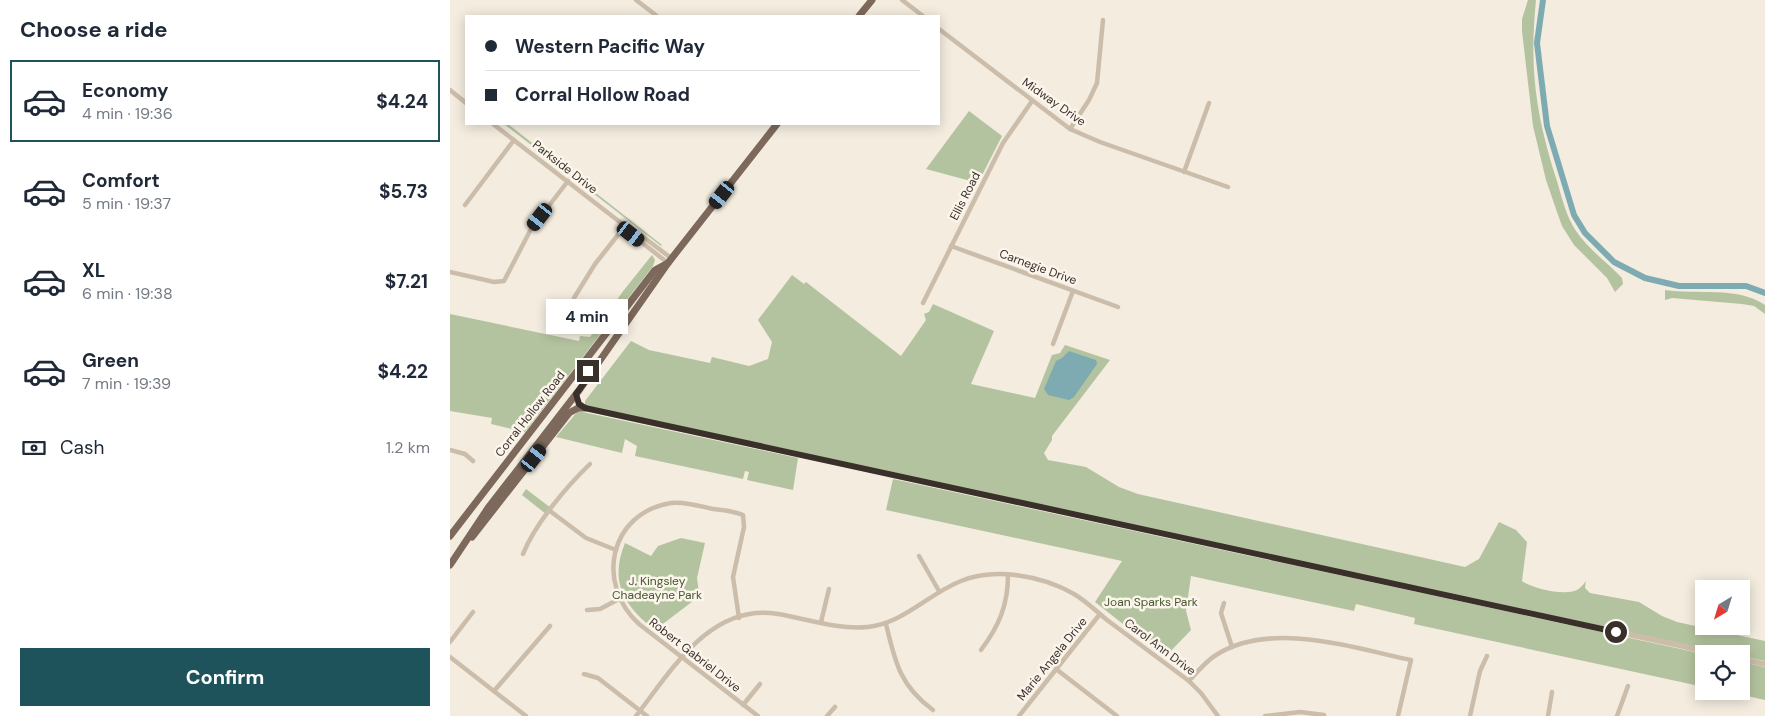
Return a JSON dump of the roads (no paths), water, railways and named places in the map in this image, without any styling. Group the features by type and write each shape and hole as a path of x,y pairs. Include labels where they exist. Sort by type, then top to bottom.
{"main road":[{"path":"860,15 872,0"},
{"name":"Corral Hollow Road","path":"450,565 488,508 590,375 669,261 776,125"},
{"name":"Corral Hollow Road","path":"450,536 655,270 669,261"},
{"path":"580,367 586,369 590,375"},
{"path":"462,549 569,413 578,408 585,408"}],"street":[{"path":"636,0 656,15"},
{"path":"902,0 922,15"},
{"path":"1070,128 1089,100 1097,83 1103,20"},
{"name":"Midway Drive","path":"940,30 1070,128 1090,138 1228,187"},
{"path":"450,90 465,102"},
{"name":"Ellis Road","path":"923,303 1003,143 1032,101"},
{"path":"1184,172 1209,102"},
{"name":"Parkside Drive","path":"494,125 625,226 631,234 669,261"},
{"path":"465,205 514,140"},
{"path":"450,272 494,282 504,281 531,229 568,182"},
{"path":"574,298 595,264 625,226"},
{"name":"Carnegie Drive","path":"951,246 1118,307"},
{"path":"1054,344 1073,291"},
{"path":"577,392 578,402 585,408 1695,649"},
{"path":"450,450 465,454 472,461"},
{"path":"523,554 528,542 550,511 590,464"},
{"path":"550,511 586,538 616,550 626,530 639,518 650,510 672,503 739,513 745,519 733,576 739,618"},
{"name":"Robert Gabriel Drive","path":"616,550 613,575 619,599 631,617 758,716"},
{"path":"919,556 939,591"},
{"name":"Carol Ann Drive","path":"636,716 682,657 704,635 739,618 753,613 773,613 850,628 886,624 907,614 939,591 968,578 993,574 1036,579 1075,595 1189,681 1201,693 1218,716"},
{"path":"981,650 1003,615 1008,591 1008,575"},
{"path":"821,622 829,589"},
{"path":"587,610 600,609 619,599"},
{"path":"1224,603 1221,613 1232,647"},
{"path":"450,642 473,612"},
{"name":"Marie Angela Drive","path":"1019,716 1100,614"},
{"path":"886,624 903,681 911,692 933,710"},
{"path":"494,691 550,626"},
{"path":"1189,681 1216,655 1232,647 1259,640 1291,638 1315,640 1411,660 1398,716"},
{"path":"1470,716 1480,671 1487,656"},
{"path":"450,657 526,716"},
{"path":"1750,660 1765,664"},
{"path":"1056,668 1117,716"},
{"path":"584,674 598,678 647,716"},
{"path":"743,705 760,684"},
{"path":"1617,716 1628,686"},
{"path":"1548,716 1552,692"},
{"path":"827,716 835,707"},
{"path":"1264,716 1300,712 1324,715"}],"water":[{"path":"1069,351 1096,360 1097,364 1074,397 1069,400 1048,395 1044,389 1056,361"}],"waterway":[{"path":"1543,0 1537,43 1547,126 1574,215 1585,233 1614,262 1645,278 1679,286 1746,286 1765,293"}],"park label":[{"name":"J. Kingsley Chadeayne Park","path":"657,588"},
{"name":"Joan Sparks Park","path":"1151,602"}]}
